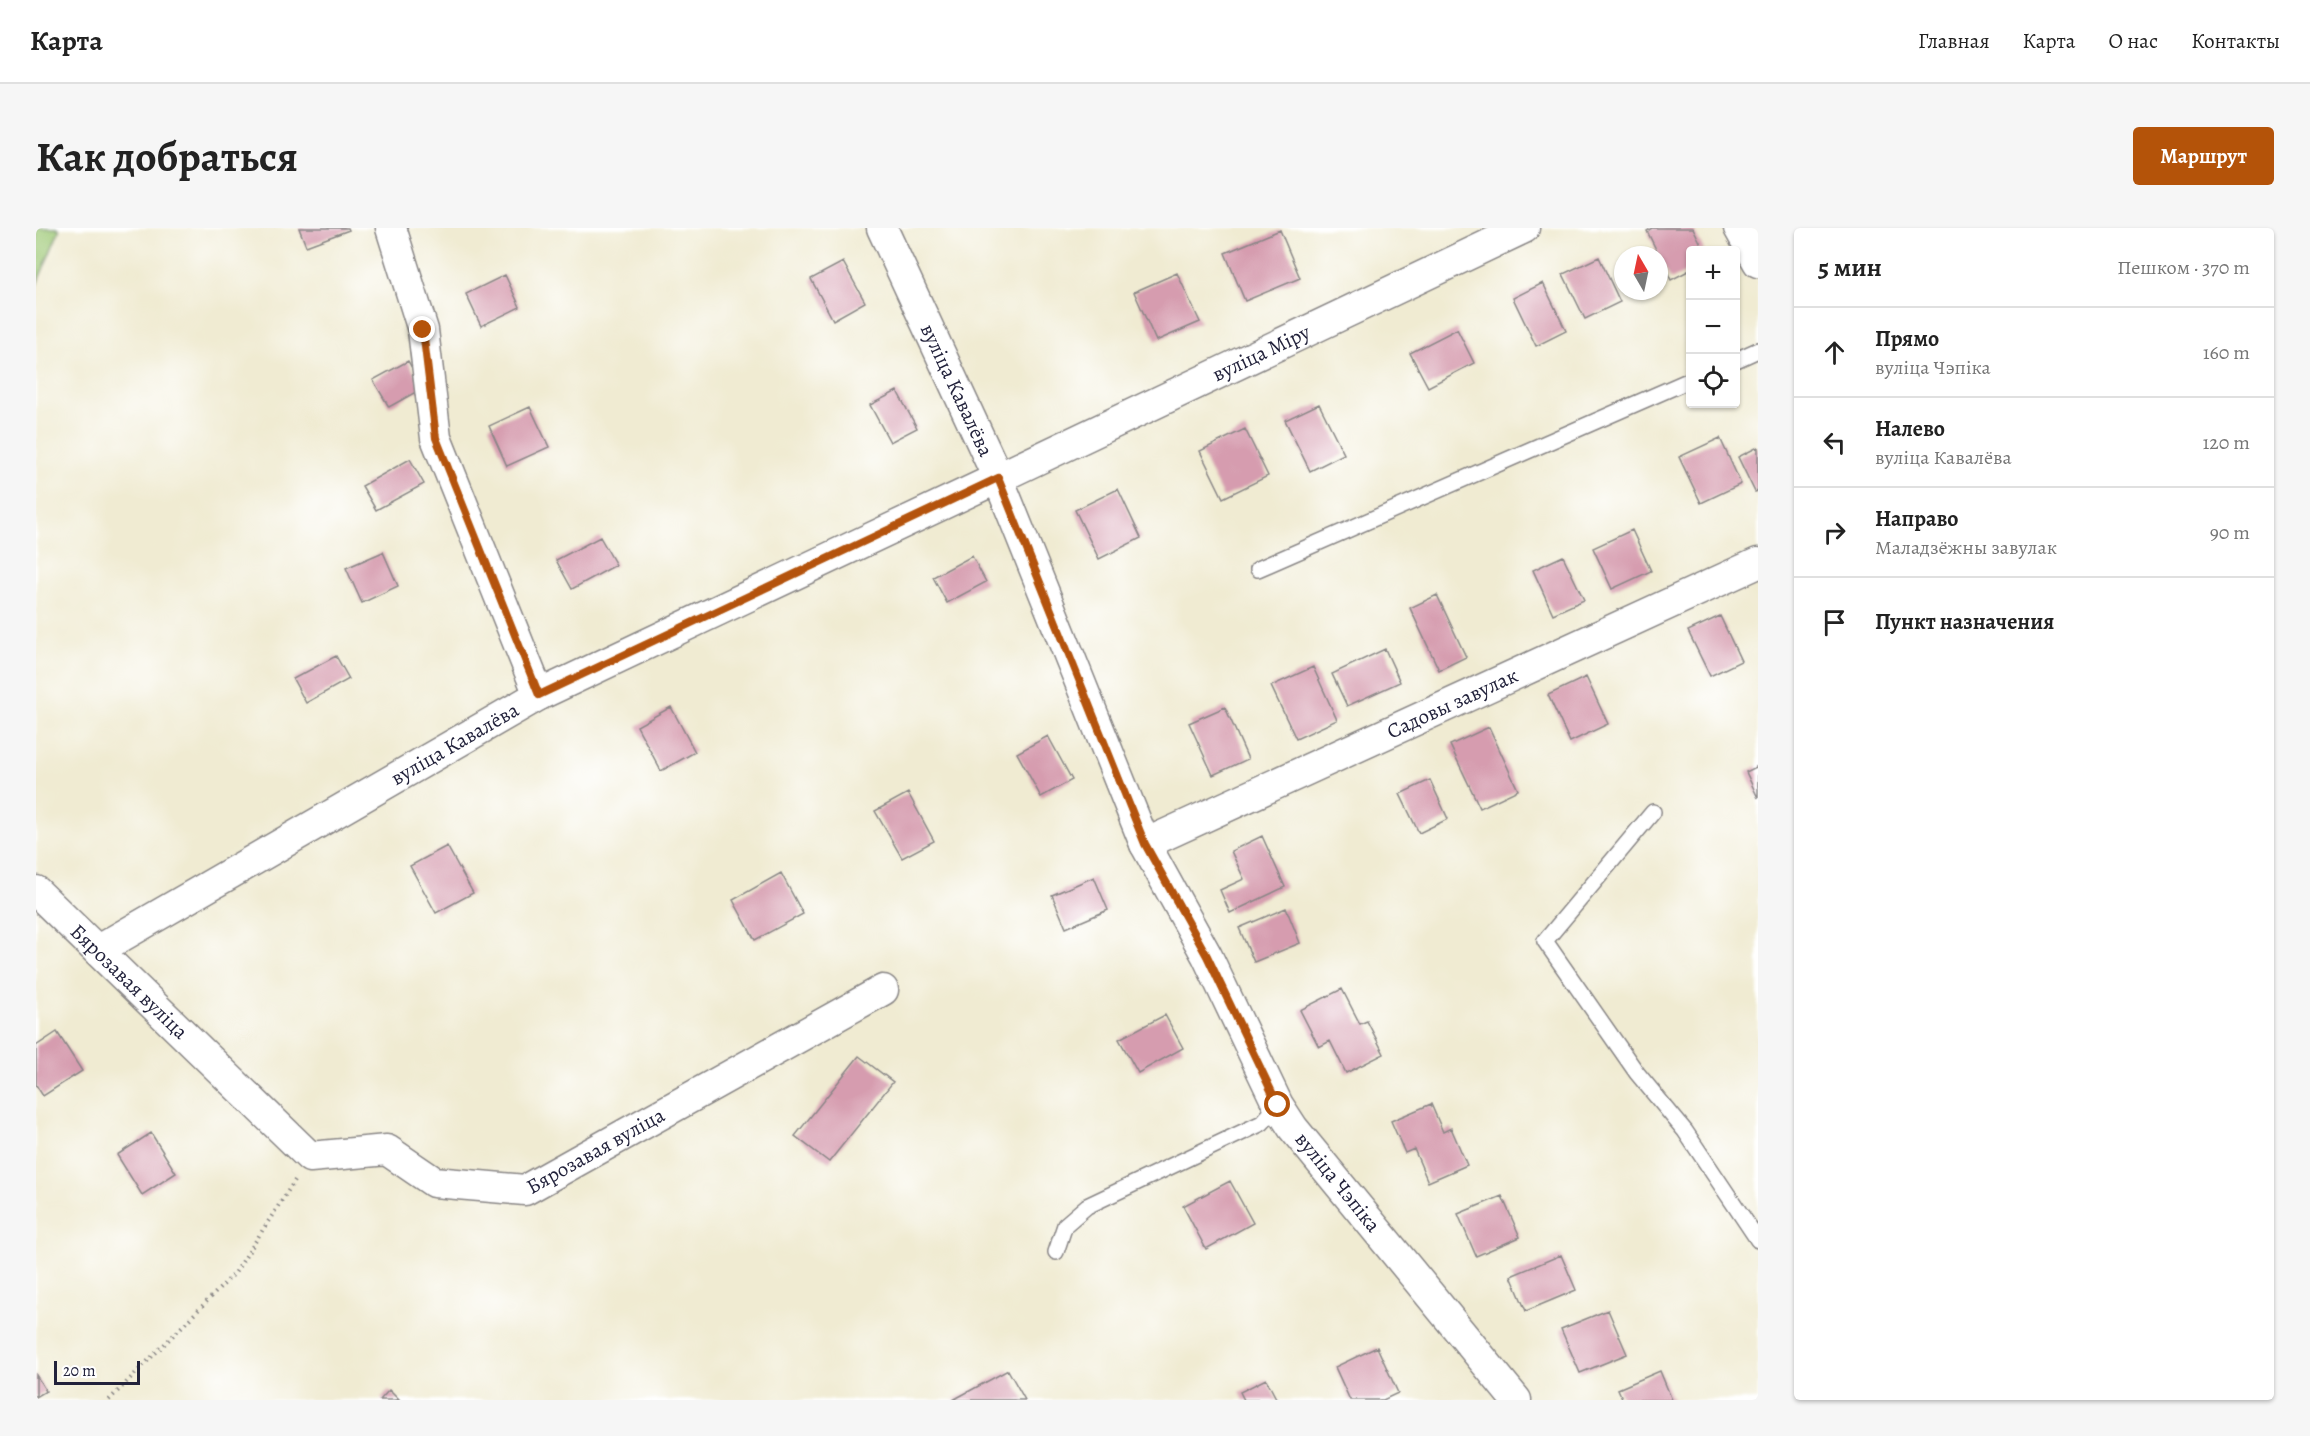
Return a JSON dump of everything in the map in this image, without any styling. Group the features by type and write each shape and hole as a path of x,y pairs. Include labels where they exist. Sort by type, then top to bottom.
{"street":[{"path":"391,228 423,330 436,438 539,695"},
{"name":"вуліца Кавалёва","path":"98,950 539,695 998,478 882,228"},
{"name":"вуліца Міру","path":"998,478 1524,228"},
{"path":"1739,228 1758,262"},
{"name":"вуліца Чэпіка","path":"998,478 1145,844 1207,956 1278,1105 1293,1128 1516,1400"},
{"name":"Садовы завулак","path":"1145,844 1756,570"},
{"name":"Бярозавая вуліца","path":"36,891 310,1157 387,1150 434,1182 525,1190 883,990"}],"lane":[{"path":"1740,358 1758,350"},
{"path":"1258,569 1686,382"},
{"path":"1653,812 1545,941 1638,1073 1685,1131 1758,1240"},
{"path":"1056,1252 1065,1225 1087,1206 1262,1124 1278,1105"}],"path":[{"path":"110,1400 236,1273 310,1157"}],"green space":[{"path":"36,228 59,228 59,231 36,286"}],"building":[{"path":"299,228 348,228 349,230 306,246"},
{"path":"1652,228 1693,228 1702,246 1686,246 1686,272 1671,280 1668,274 1668,246 1654,246 1647,231"},
{"path":"1280,230 1300,278 1245,301 1225,253"},
{"path":"1599,257 1614,289 1614,300 1620,302 1585,319 1563,274"},
{"path":"843,262 865,302 833,320 811,279"},
{"path":"1177,273 1200,322 1156,341 1134,292"},
{"path":"505,275 520,307 481,326 466,294"},
{"path":"1543,283 1566,331 1536,346 1513,298"},
{"path":"1457,329 1474,363 1428,387 1410,353"},
{"path":"408,361 423,388 389,407 373,380"},
{"path":"897,391 917,428 890,442 870,405"},
{"path":"1319,404 1344,454 1310,471 1285,420"},
{"path":"530,407 549,447 507,466 489,426"},
{"path":"1245,429 1268,476 1223,498 1200,451"},
{"path":"1720,438 1741,484 1701,503 1679,457"},
{"path":"1758,447 1758,491 1755,492 1738,457"},
{"path":"410,459 424,484 376,510 362,486"},
{"path":"1118,489 1141,538 1099,559 1075,510"},
{"path":"1632,530 1651,571 1612,589 1593,548"},
{"path":"600,537 616,565 572,589 556,560"},
{"path":"383,552 398,586 362,603 346,568"},
{"path":"972,556 986,582 947,603 933,577"},
{"path":"1563,556 1584,600 1553,614 1533,570"},
{"path":"1437,595 1466,657 1439,670 1410,608"},
{"path":"1720,616 1741,661 1710,676 1688,631"},
{"path":"1385,649 1400,682 1347,706 1332,674"},
{"path":"336,656 349,679 306,703 293,679"},
{"path":"1313,667 1337,720 1296,739 1271,686"},
{"path":"1586,677 1608,724 1570,742 1548,695"},
{"path":"671,707 695,752 661,771 637,726"},
{"path":"1225,707 1248,759 1213,775 1189,723"},
{"path":"1489,727 1518,790 1480,808 1450,745"},
{"path":"1048,736 1072,780 1041,797 1017,753"},
{"path":"1758,766 1758,798 1746,772"},
{"path":"1430,780 1448,819 1419,833 1400,794"},
{"path":"908,793 934,841 902,858 875,811"},
{"path":"1262,836 1285,887 1230,913 1220,890 1244,879 1231,851"},
{"path":"447,846 473,893 436,913 410,866"},
{"path":"781,873 803,914 755,940 733,900"},
{"path":"1094,877 1108,910 1066,928 1052,895"},
{"path":"1286,908 1300,943 1254,962 1239,928"},
{"path":"1342,989 1360,1024 1367,1021 1384,1054 1346,1073 1330,1041 1319,1047 1300,1010"},
{"path":"1165,1015 1183,1048 1138,1073 1119,1039"},
{"path":"57,1032 82,1071 43,1096 36,1085 36,1046"},
{"path":"859,1056 893,1082 829,1162 795,1136"},
{"path":"1431,1104 1443,1132 1451,1128 1467,1165 1428,1182 1414,1149 1405,1153 1391,1121"},
{"path":"151,1133 176,1173 142,1195 117,1155"},
{"path":"1230,1181 1253,1223 1206,1249 1183,1206"},
{"path":"1502,1196 1520,1237 1476,1256 1458,1214"},
{"path":"1561,1255 1576,1290 1526,1311 1511,1276"},
{"path":"1608,1310 1627,1354 1580,1373 1561,1329"},
{"path":"1377,1347 1398,1393 1383,1400 1350,1400 1335,1367"},
{"path":"1008,1370 1025,1400 953,1400"},
{"path":"1660,1371 1672,1400 1623,1400 1618,1389"},
{"path":"36,1375 46,1391 36,1397"},
{"path":"1266,1379 1277,1400 1244,1400 1240,1392"},
{"path":"389,1390 399,1400 380,1400"}],"route":[{"path":"423,330 436,438 539,695 998,478 1145,844 1207,956 1278,1105"}]}
